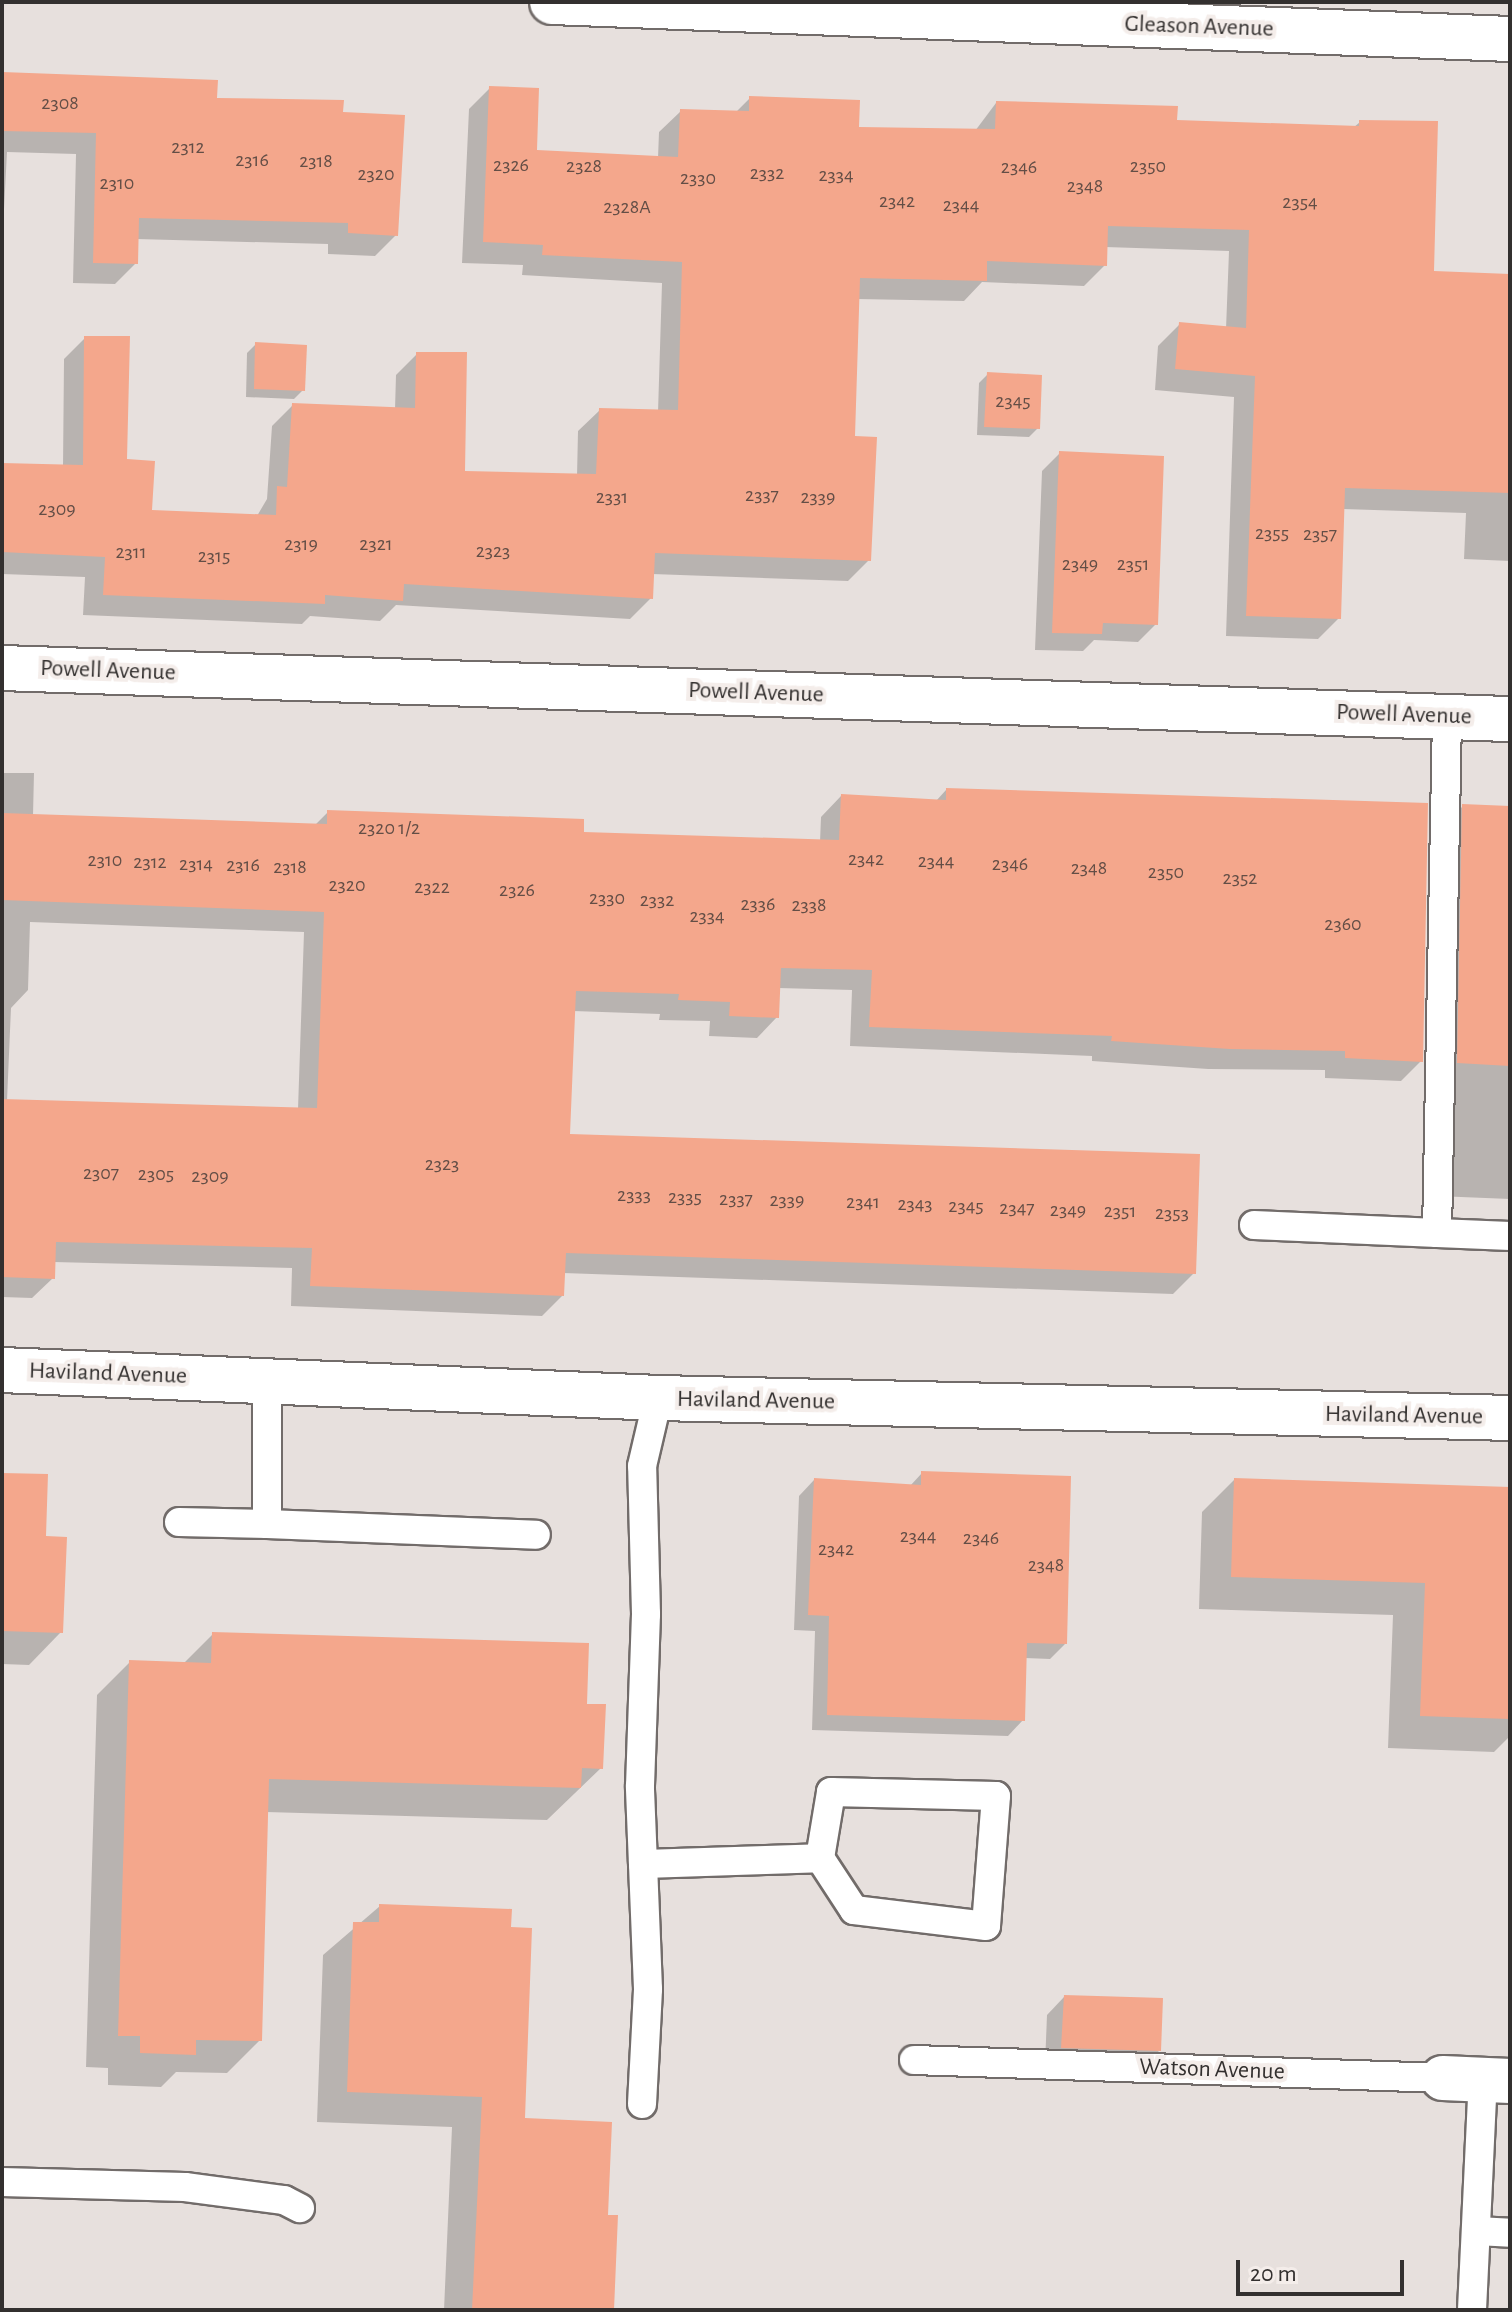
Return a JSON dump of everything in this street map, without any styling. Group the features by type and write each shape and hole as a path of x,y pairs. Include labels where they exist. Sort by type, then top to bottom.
{"street":[{"name":"Gleason Avenue","path":"552,2 1510,39"},
{"name":"Powell Avenue","path":"2,668 1510,719"},
{"name":"Haviland Avenue","path":"2,1370 658,1398 1510,1418"}],"lane":[{"path":"1437,1233 1447,717"},
{"path":"1254,1225 1510,1236"},
{"path":"267,1381 267,1524"},
{"path":"642,2104 648,1989 643,1864 642,1466 658,1398"},
{"path":"179,1522 536,1535"},
{"path":"831,1792 996,1796 986,1926 854,1910 820,1858 831,1792"},
{"path":"643,1864 820,1858"},
{"name":"Watson Avenue","path":"914,2060 1478,2079"},
{"path":"1472,2310 1477,2231 1478,2079"},
{"path":"2,2182 185,2187 284,2200 300,2208"},
{"path":"1477,2231 1510,2233"}],"building":[{"path":"2,72 218,80 217,98 344,100 343,112 405,115 398,236 348,233 348,223 139,218 138,264 93,263 96,133 2,131"},
{"path":"489,86 539,88 537,150 678,157 680,109 749,111 749,96 860,100 859,127 995,129 996,101 1178,106 1177,120 1359,126 1359,120 1438,121 1434,271 1510,274 1510,493 1345,488 1341,619 1246,616 1255,376 1175,369 1179,322 1246,328 1249,230 1108,226 1107,266 987,261 987,281 860,278 855,436 877,437 871,561 655,553 653,599 404,584 403,601 325,595 325,604 103,595 105,557 2,552 2,463 83,465 84,336 130,336 127,459 155,461 152,510 276,515 277,486 287,487 292,403 415,408 416,352 467,352 465,471 596,474 599,408 678,410 682,262 542,255 543,245 483,242"},
{"path":"255,342 307,345 305,391 254,389"},
{"path":"987,372 1042,375 1040,429 984,427"},
{"path":"1059,451 1164,456 1158,625 1103,623 1102,634 1052,633"},
{"path":"946,788 1428,803 1423,1062 1345,1058 1345,1051 1230,1049 1111,1041 1112,1036 869,1027 872,970 781,968 779,1018 729,1016 730,1002 678,1000 679,994 576,991 570,1134 1200,1154 1196,1274 566,1253 564,1296 310,1286 312,1248 56,1242 55,1279 2,1277 2,1099 317,1108 324,912 2,900 2,813 327,824 327,810 584,819 584,832 839,840 841,794 946,800"},
{"path":"1462,804 1510,806 1510,1066 1457,1063"},
{"path":"921,1471 1071,1476 1067,1644 1027,1643 1025,1721 827,1715 829,1616 808,1615 814,1478 921,1485"},
{"path":"2,1473 48,1474 46,1536 67,1537 63,1633 2,1631"},
{"path":"1234,1478 1510,1487 1510,1719 1420,1716 1425,1583 1231,1577"},
{"path":"212,1632 589,1643 587,1704 606,1704 603,1769 582,1768 581,1788 269,1779 262,2041 196,2040 196,2055 140,2053 140,2036 118,2036 129,1660 211,1663"},
{"path":"379,1904 512,1909 511,1927 532,1928 525,2118 612,2122 608,2215 618,2215 614,2310 472,2310 482,2097 347,2092 353,1922 379,1922"},
{"path":"1064,1995 1163,1998 1161,2051 1061,2048"}]}
